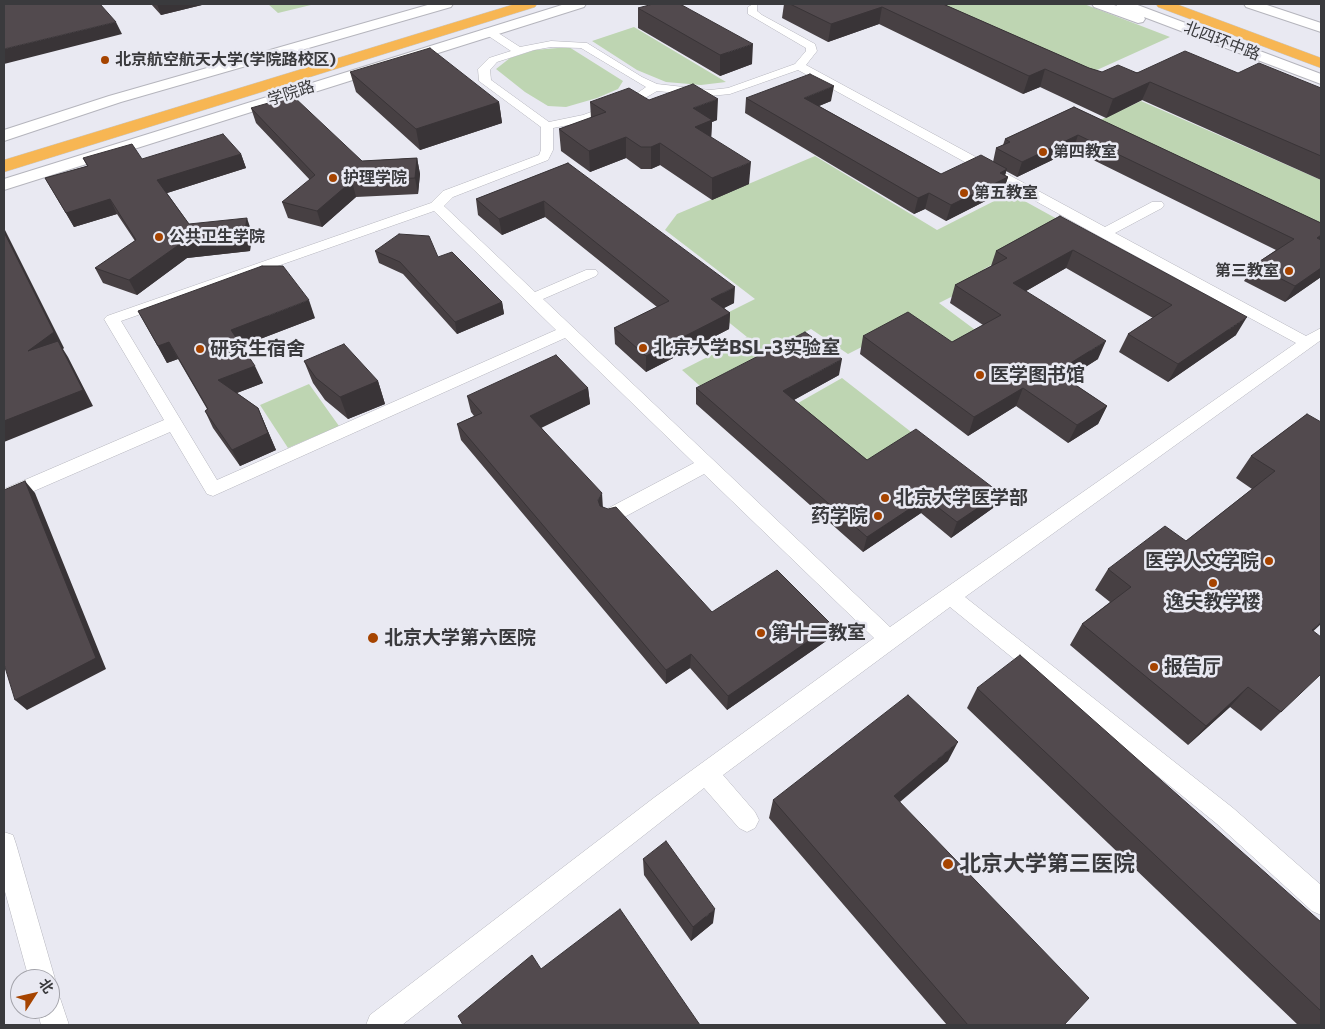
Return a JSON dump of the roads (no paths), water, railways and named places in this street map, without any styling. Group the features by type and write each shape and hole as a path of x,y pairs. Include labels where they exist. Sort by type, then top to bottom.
{"highway":[{"name":"学院路","path":"4,149 488,4"},
{"name":"学院路","path":"4,166 530,4"},
{"name":"北四环中路","path":"1164,4 1321,63"},
{"name":"北四环中路","path":"1237,14 1293,34"}],"street":[{"path":"4,136 115,99 446,4"},
{"name":"学院路","path":"4,184 579,4"},
{"path":"1100,4 1217,49 1274,61"},
{"name":"北四环中路","path":"1123,4 1321,80"},
{"path":"1251,4 1321,28"},
{"path":"655,87 636,99 586,118 547,126 485,81 484,69 494,60 517,50 551,44 583,45 638,79 655,87 710,92 730,91 799,66 812,51 811,46 758,17 752,12 753,7"},
{"path":"488,31 517,50"},
{"path":"380,1025 706,773 889,639 1314,338 1104,233 799,66"},
{"path":"547,126 547,150 544,157 448,194 436,206 112,319 213,489 568,331"},
{"path":"1104,233 1157,205"},
{"path":"436,206 889,639"},
{"path":"533,298 591,273"},
{"path":"4,497 174,423"},
{"path":"610,516 707,464"},
{"path":"950,596 1225,816 1321,902"},
{"path":"706,773 747,820"},
{"path":"4,844 39,969"}],"place":[{"name":"北京航空航天大学(学院路校区)","path":"105,60"},
{"name":"第四教室","path":"1043,152"},
{"name":"护理学院","path":"333,178"},
{"name":"第五教室","path":"964,193"},
{"name":"公共卫生学院","path":"159,237"},
{"name":"第三教室","path":"1289,271"},
{"name":"北京大学BSL-3实验室","path":"643,348"},
{"name":"研究生宿舍","path":"200,349"},
{"name":"医学图书馆","path":"980,375"},
{"name":"北京大学医学部","path":"885,498"},
{"name":"药学院","path":"878,516"},
{"name":"医学人文学院","path":"1269,561"},
{"name":"逸夫教学楼","path":"1213,583"},
{"name":"第十二教室","path":"761,633"},
{"name":"北京大学第六医院","path":"373,638"},
{"name":"报告厅","path":"1154,667"},
{"name":"北京大学第三医院","path":"948,864"}]}
